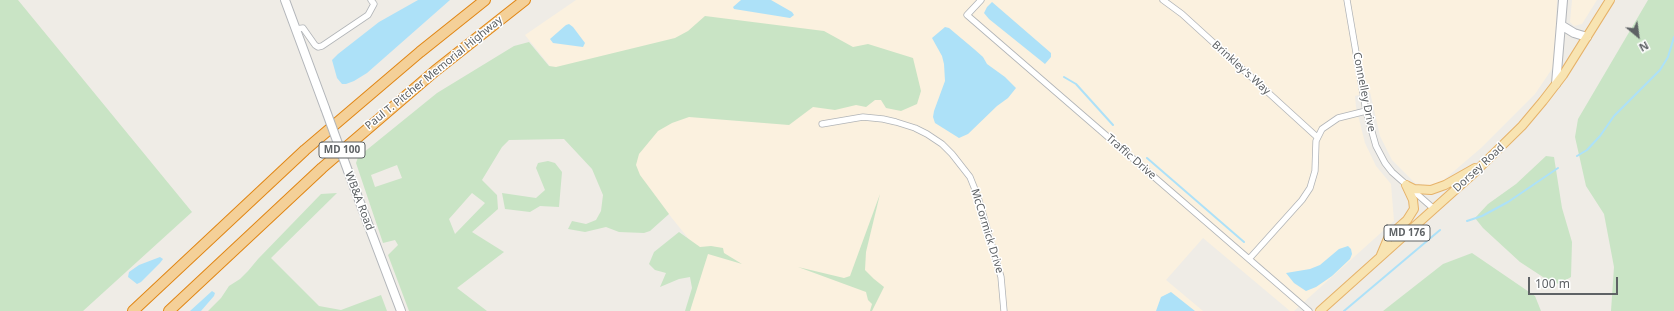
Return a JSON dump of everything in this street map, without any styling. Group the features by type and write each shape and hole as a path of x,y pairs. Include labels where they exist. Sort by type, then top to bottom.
{"highway":[{"name":"MD 100","path":"133,311 323,134 414,57 485,0"},
{"name":"Paul T. Pitcher Memorial Highway","path":"169,311 328,163 435,71 525,0"}],"main road":[{"name":"Dorsey Road","path":"1320,311 1486,161 1534,113 1556,84 1610,0"},
{"path":"1406,185 1422,190 1438,188 1486,161"},
{"path":"1380,257 1389,236 1407,220 1414,209 1413,200 1406,185"}],"street":[{"name":"WB&A Road","path":"285,0 401,311"},
{"path":"296,29 303,28 315,45 318,47 322,46 368,15 374,4 371,0"},
{"name":"Traffic Drive","path":"980,0 967,15 1309,311"},
{"name":"Brinkley's Way","path":"1163,0 1182,14 1317,137"},
{"name":"Connelley Drive","path":"1347,0 1366,111 1373,139 1382,159 1392,172 1434,209"},
{"path":"1556,84 1563,0"},
{"path":"1561,25 1574,33 1587,37"},
{"path":"1249,259 1302,200 1310,188 1315,171 1317,137 1322,128 1332,121 1366,111"},
{"name":"McCormick Drive","path":"822,124 853,118 889,120 915,128 927,134 952,154 970,177 978,197 1003,285 1004,311"}],"shaded area":[{"path":"576,0 1557,0 1554,66 1535,94 1481,148 1439,184 1430,186 1415,183 1392,160 1380,136 1370,92 1355,96 1356,107 1365,143 1376,166 1391,184 1394,221 1294,311 1290,311 1203,238 1166,280 1203,311 690,311 704,258 525,35"},
{"path":"1572,0 1597,0 1582,24 1574,26 1570,22"}],"green space":[{"path":"0,0 18,0 192,212 83,311 0,311"},
{"path":"1648,0 1674,0 1674,311 1611,311 1614,267 1604,214 1586,186 1575,137 1578,119"},
{"path":"705,16 824,31 853,47 868,44 913,58 921,91 917,104 901,111 886,108 881,100 875,100 866,107 856,105 835,110 813,107 789,125 689,117 672,123 658,131 639,154 636,165 640,175 669,214 650,231 644,233 619,232 606,227 585,232 568,229 572,221 586,224 596,220 601,211 603,195 592,169 564,139 509,140 502,147 482,180 497,195 498,209 472,232 504,252 457,288 487,311 409,311 388,255 398,245 395,240 383,243 356,163 358,157 437,93 514,46 529,42 549,66 556,67 675,38 688,31","holes":["397,165 402,178 375,187 371,175","472,193 485,203 455,234 449,219"]},
{"path":"1546,156 1554,157 1562,208 1572,242 1571,277 1559,284 1549,281 1520,262 1483,228 1475,218 1488,204 1516,184"},
{"path":"548,161 555,163 562,172 559,207 540,206 530,212 505,209 502,193 536,198 545,190 536,168 538,163"},
{"path":"337,193 271,258 319,306 341,310 381,295 387,311 208,311 221,298 229,286 240,279 248,271 321,194"},
{"path":"880,194 866,252 865,270 884,287 872,311 870,311 872,304 868,300 866,292 798,267 844,278 850,276"},
{"path":"679,232 700,247 711,246 723,248 724,253 742,264 708,254 690,311 685,311 692,288 690,277 679,279 660,287 666,273 655,270 649,264 654,252"},
{"path":"1472,253 1535,296 1541,311 1383,311 1443,264"}],"water":[{"path":"418,0 450,0 367,73 354,81 342,84 337,78 332,60 379,22"},
{"path":"741,0 771,0 792,12 794,15 790,18 734,9 733,7"},
{"path":"992,2 1051,53 1051,57 1045,64 989,19 984,13"},
{"path":"569,24 585,43 583,47 553,43 550,39"},
{"path":"945,27 949,28 974,49 983,57 987,64 1005,77 1016,88 1008,98 997,106 968,134 959,138 935,123 933,117 945,81 942,56 932,38"},
{"path":"1348,246 1351,249 1352,254 1350,259 1332,276 1316,287 1306,291 1294,283 1286,273 1310,269 1320,265 1339,249"},
{"path":"160,257 163,259 160,263 141,282 137,284 128,277 129,272 139,265"},
{"path":"212,291 215,293 214,296 201,311 190,311"},
{"path":"1171,292 1195,311 1156,311 1161,297"}],"waterway":[{"path":"1577,156 1587,150 1600,136 1614,116 1660,70 1668,57 1674,37"},
{"path":"1064,77 1076,84 1113,125"},
{"path":"1147,158 1244,242"},
{"path":"1467,221 1482,216 1508,202 1558,168"},
{"path":"1344,311 1440,230"}]}
